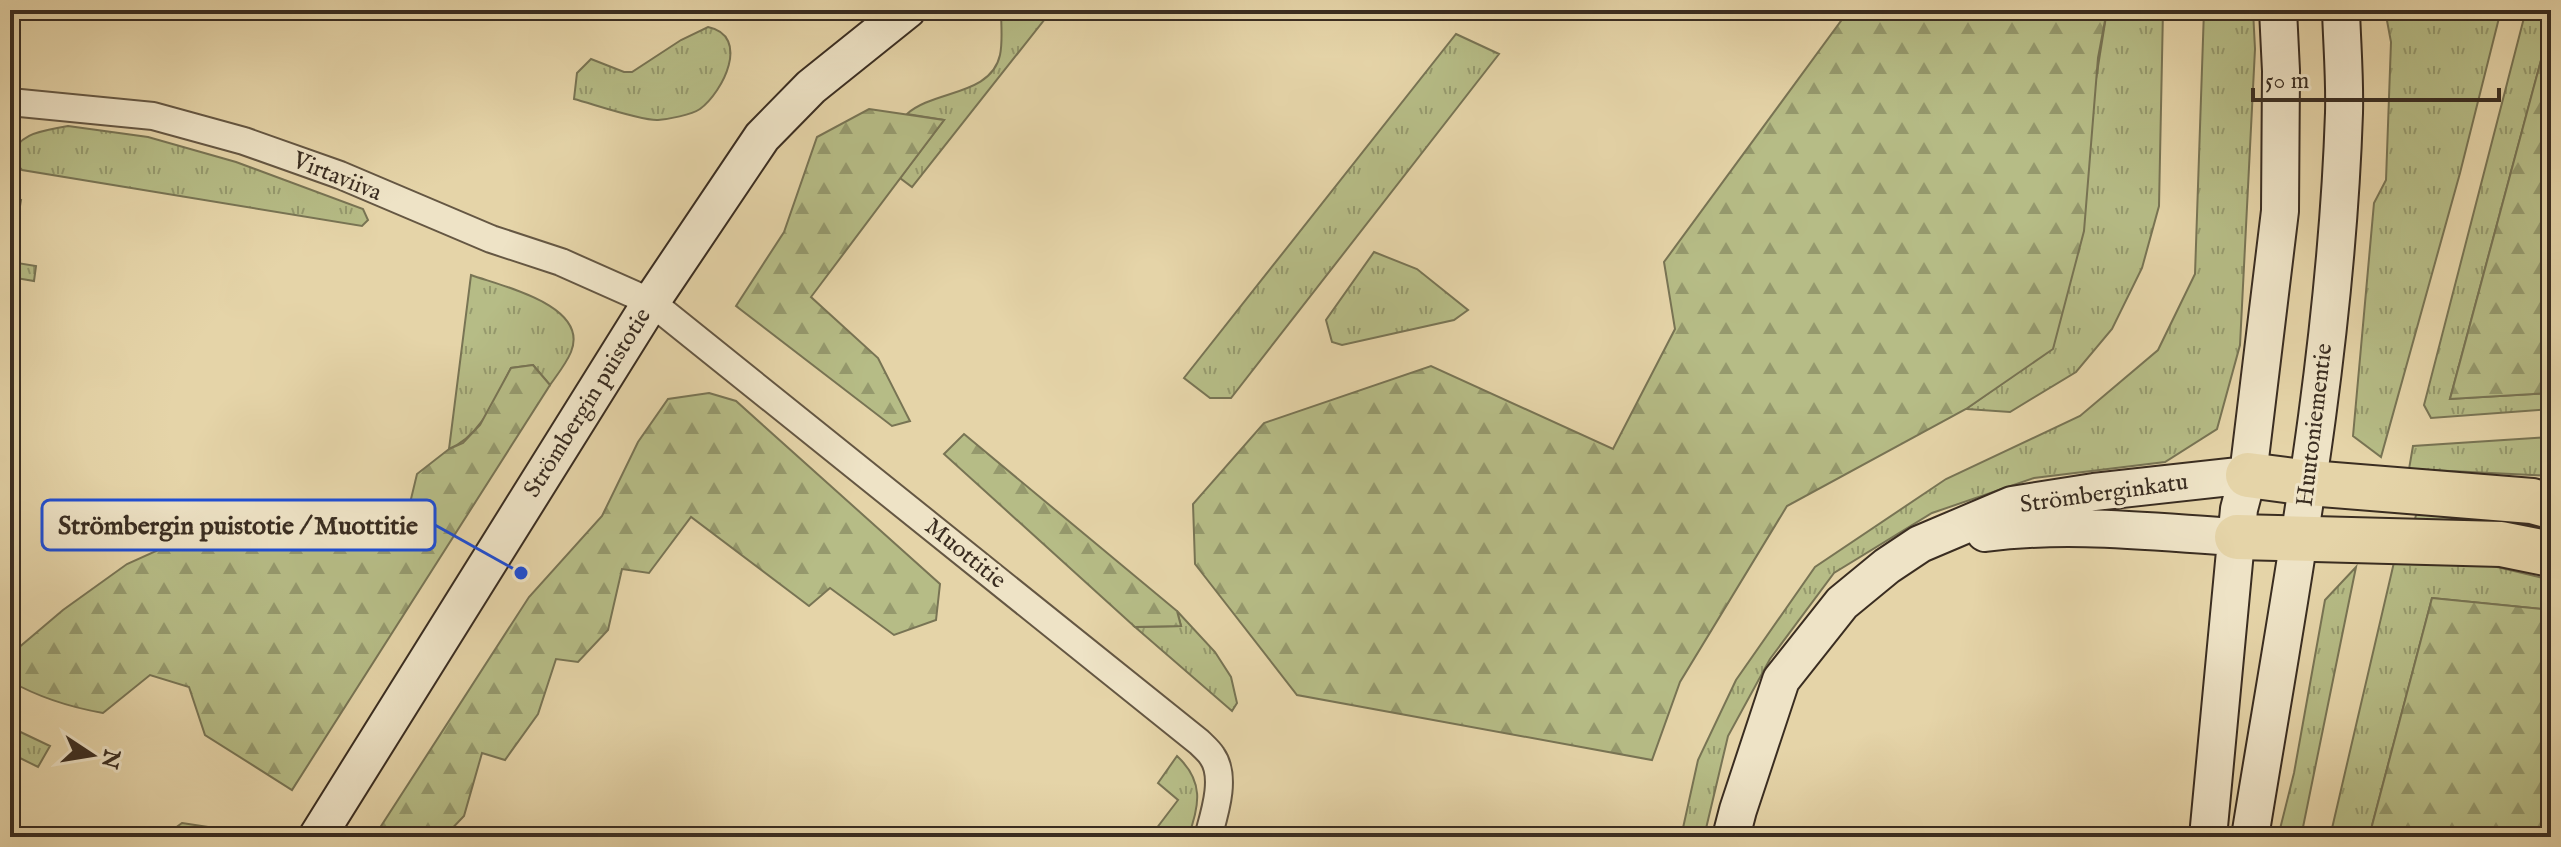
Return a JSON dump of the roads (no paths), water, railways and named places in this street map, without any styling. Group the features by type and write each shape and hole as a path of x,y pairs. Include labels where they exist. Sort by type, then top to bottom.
{"highway":[{"path":"2248,475 2309,483 2532,501 2551,506"},
{"path":"2237,537 2501,544 2551,554"}],"street":[{"name":"Strömbergin puistotie","path":"317,837 651,302 762,137 811,87 907,10"},
{"path":"2208,837 2239,509 2248,475 2280,211 2278,10"},
{"name":"Huutoniementie","path":"2250,837 2309,483 2334,275 2344,111 2341,10"},
{"name":"Virtaviiva","path":"10,102 153,116 244,141 340,175 491,239 561,262 651,302"},
{"name":"Muottitie","path":"651,302 1199,742 1214,758 1218,781 1208,837"},
{"name":"Strömberginkatu","path":"1731,837 1781,680 1842,603 1887,566 1920,544 2012,505 2094,492 2248,475"},
{"name":"Strömberginkatu","path":"1920,544 2031,527 2237,537"}],"place":[{"name":"Strömbergin puistotie / Muottitie","path":"521,573"}]}
